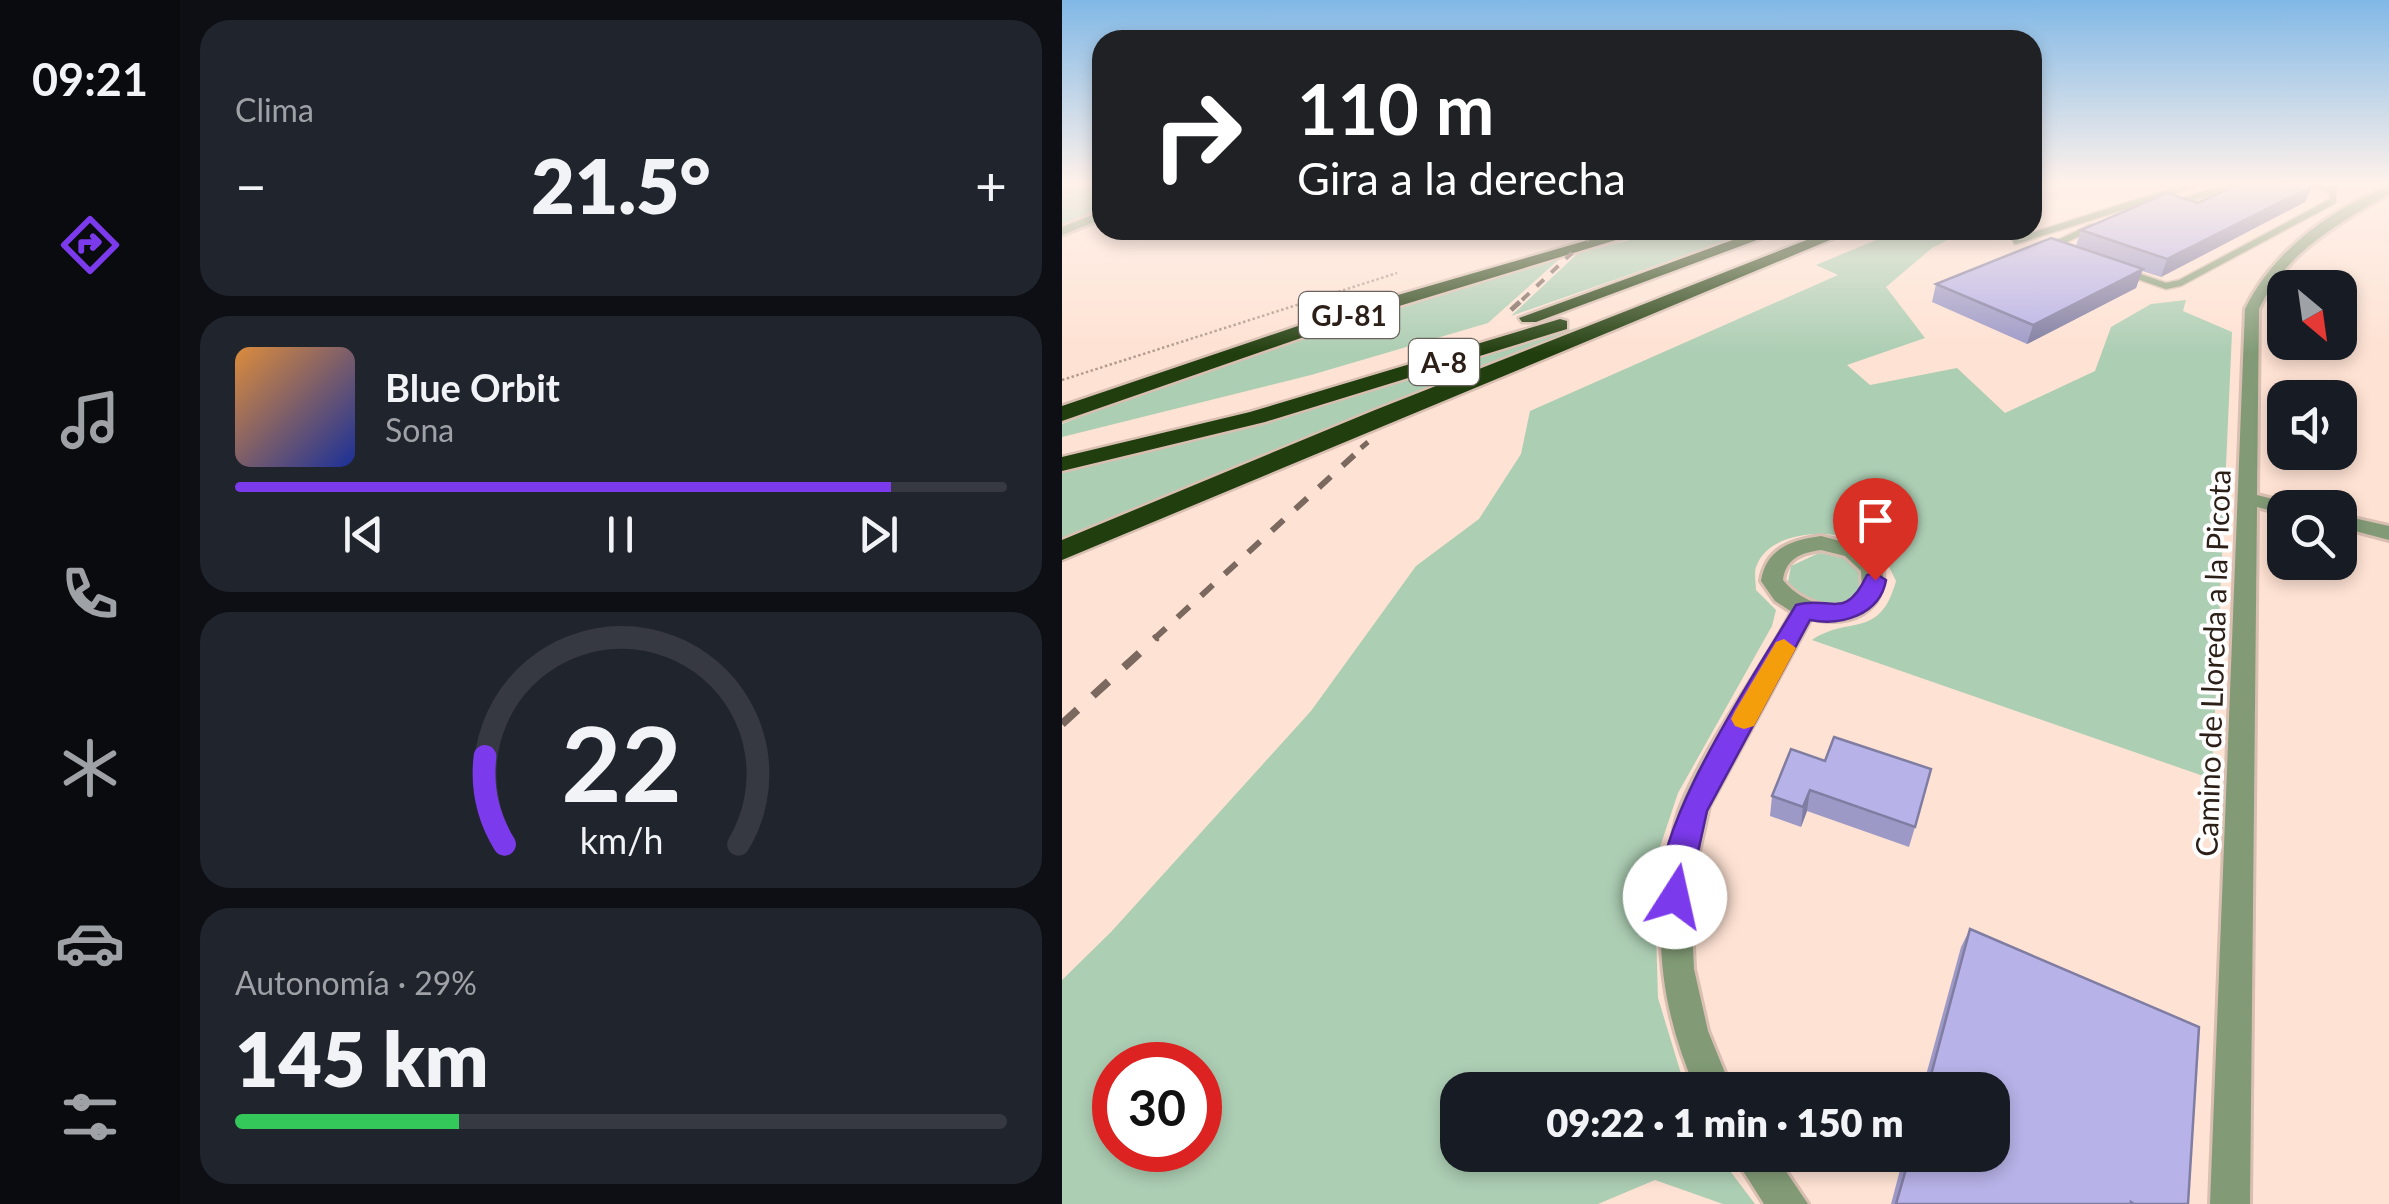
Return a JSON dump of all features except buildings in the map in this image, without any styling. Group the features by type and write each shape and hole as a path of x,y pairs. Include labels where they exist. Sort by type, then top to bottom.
{"highway":[{"name":"GJ-81","path":"1062,414 1346,316 1606,240"},
{"name":"A-8","path":"1062,444 1255,398 1426,351 1555,310 1748,240"},
{"name":"A-8","path":"1062,464 1389,380 1567,322 1788,240"},
{"path":"1062,551 1183,498 1821,240"},
{"path":"1062,560 1183,498"}],"street":[{"name":"Camino de Lloreda a la Picota","path":"2230,1204 2252,309 2257,294 2288,256 2310,240"},
{"path":"2250,499 2267,503"},
{"path":"2357,525 2388,533"},
{"path":"1821,544 1838,546 1852,551 1872,569 1873,592 1854,609 1821,614 1804,610 1788,603 1772,581 1779,558 1790,550 1821,544"},
{"path":"1708,1072 1686,1011 1675,932 1676,876 1694,809 1804,610"},
{"path":"1764,1172 1788,1204"}],"lane":[{"path":"2062,240 2056,244 2077,255"},
{"path":"2112,268 2171,286 2259,240"}],"path":[{"path":"1062,380 1397,273"}],"green space":[{"path":"1629,240 1728,240 1511,316 1578,253"},
{"path":"1876,240 1947,240 1886,287 1925,338 1847,365 1870,385 1957,368 2005,413 2095,371 2111,327 2151,304 2186,300 2183,311 2232,332 2212,779 1812,640 1872,619 1881,612 1896,581 1882,556 1862,542 1828,534 1792,537 1764,554 1756,567 1756,590 1776,610 1772,626 1678,793 1654,865 1658,998 1681,1072 1440,1072 1440,1172 1731,1172 1755,1204 1723,1204 1655,1180 1598,1204 1062,1204 1062,980 1111,932 1311,711 1416,566 1479,519 1521,454 1530,411 1838,275 1816,265"},
{"path":"1565,254 1488,323 1311,375 1062,437 1062,424 1270,344"},
{"path":"1589,324 1564,338 1062,541 1062,473 1366,393"},
{"path":"1819,553 1843,557 1860,570 1862,587 1855,596 1824,604 1803,598 1795,591 1788,582 1791,566"}],"railway":[{"path":"1522,300 1572,253"},
{"path":"1511,310 1524,298"},
{"path":"1361,448 1368,442"},
{"path":"1154,639 1364,446"},
{"path":"1062,724 1157,637"}],"slow traffic":[{"path":"1744,719 1784,648"}],"route":[{"path":"1675,897 1676,876 1694,809 1804,610 1838,614 1854,609 1866,602 1875,580"}]}
